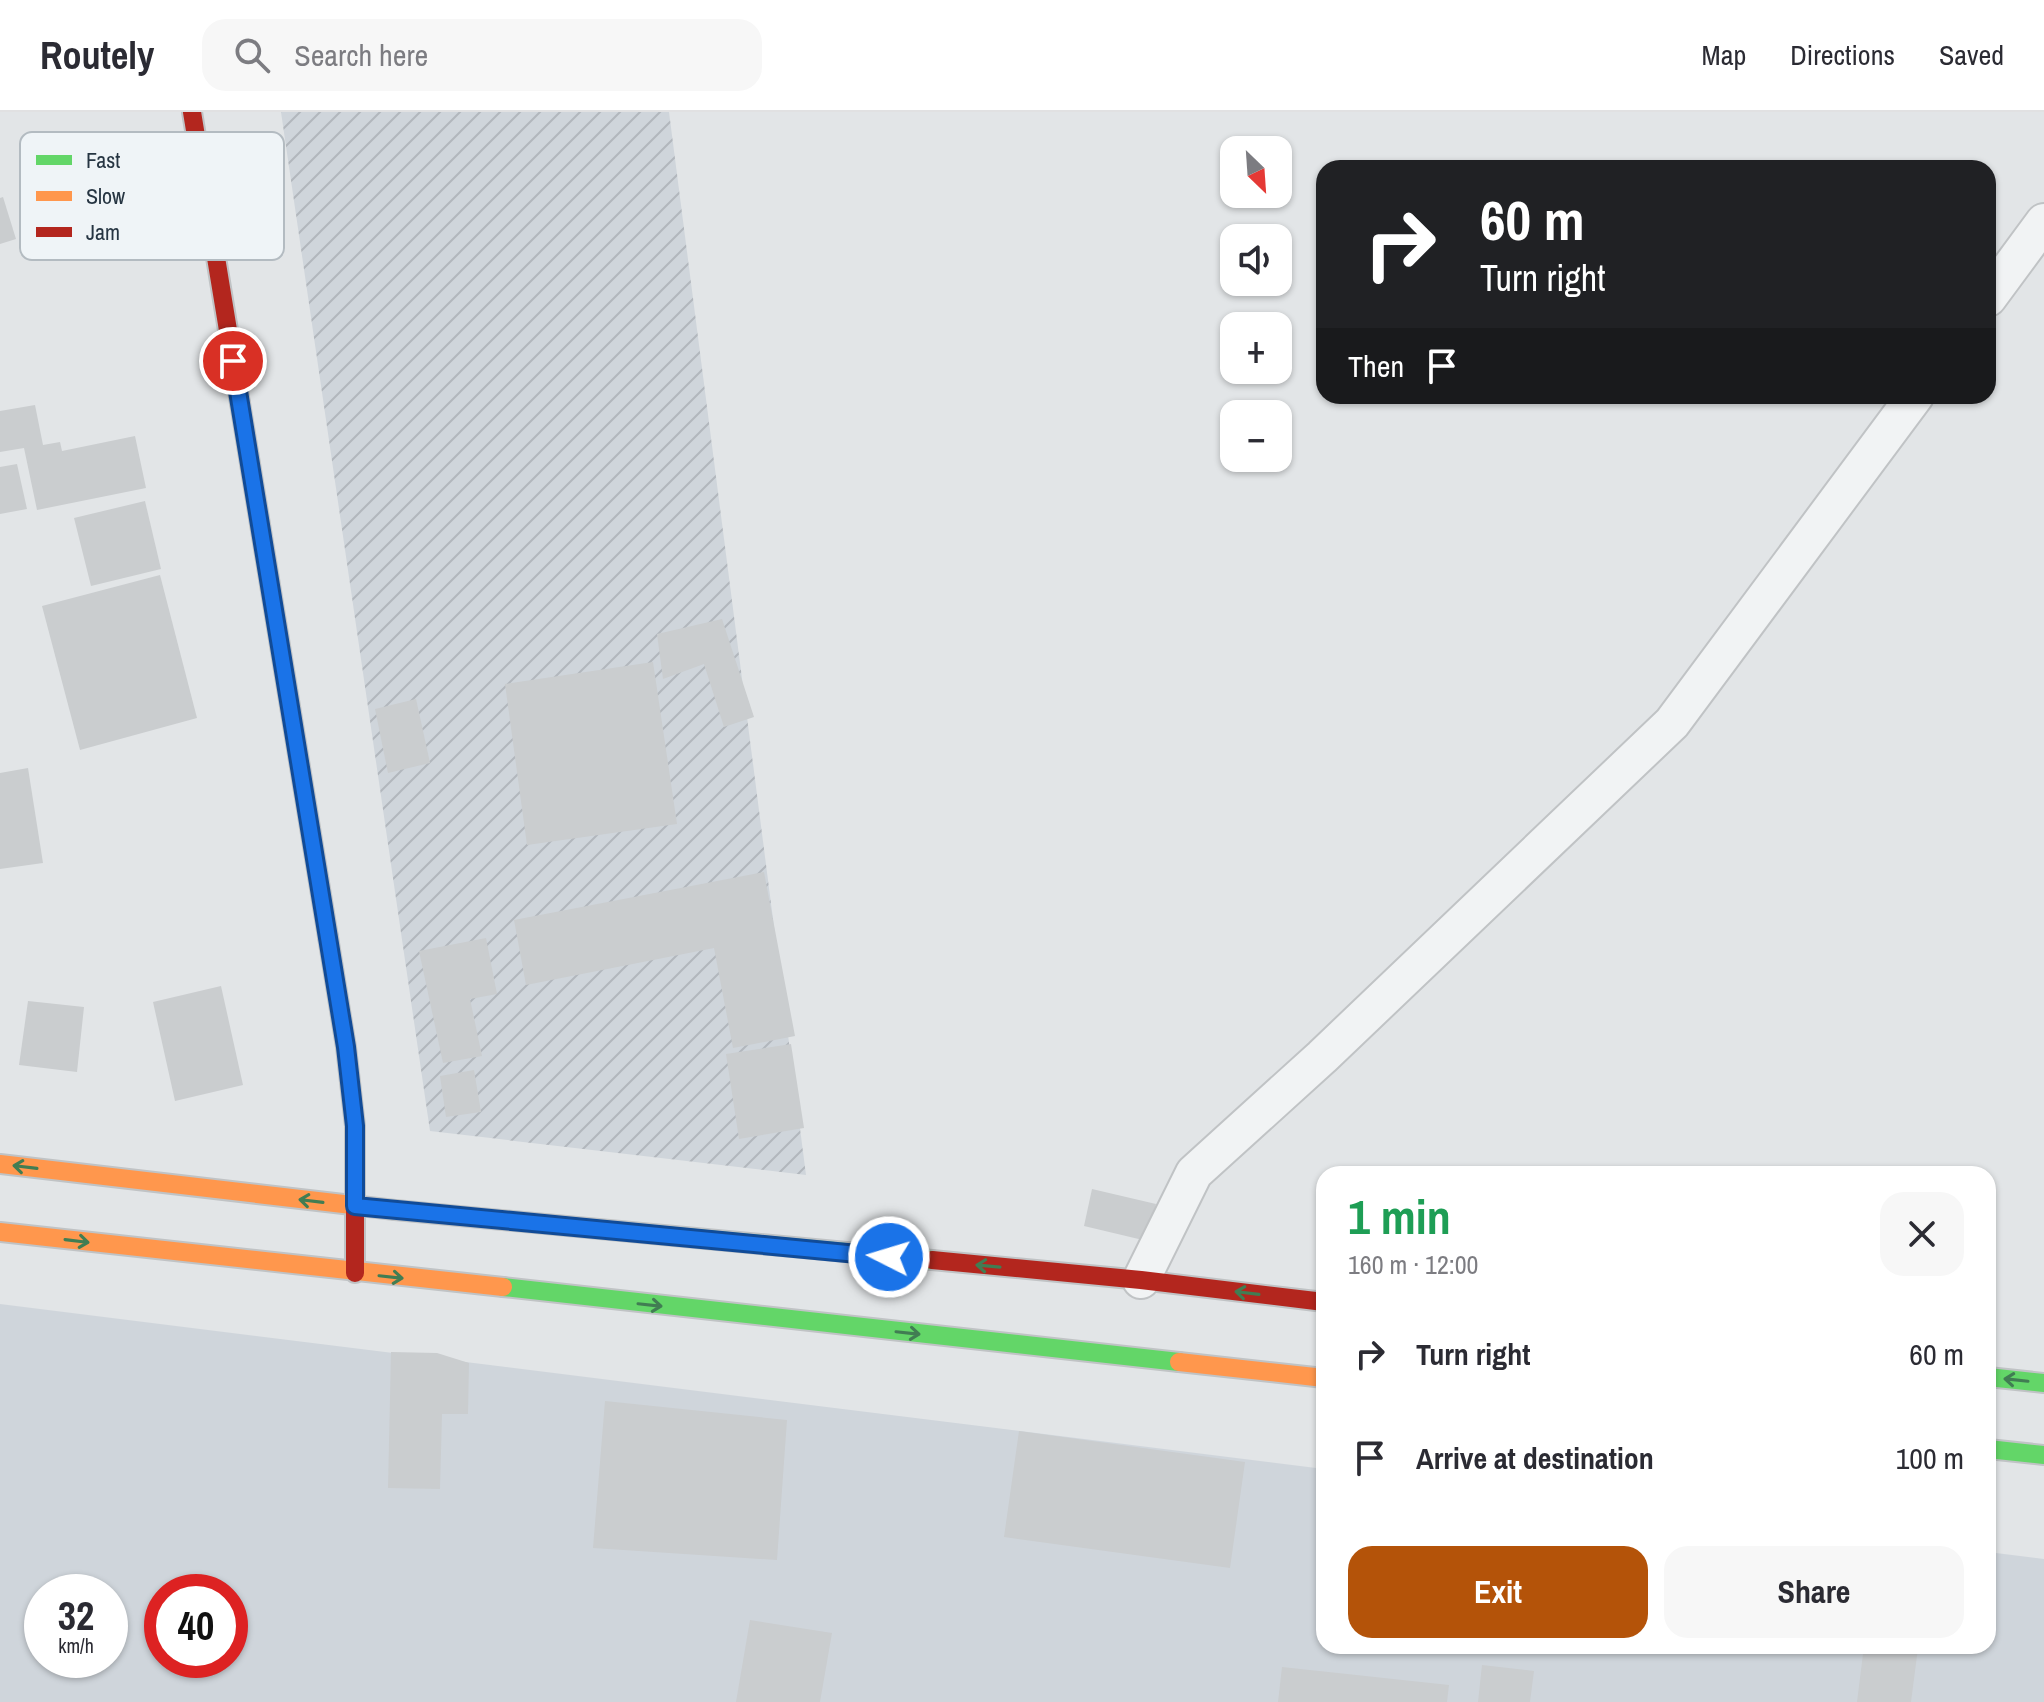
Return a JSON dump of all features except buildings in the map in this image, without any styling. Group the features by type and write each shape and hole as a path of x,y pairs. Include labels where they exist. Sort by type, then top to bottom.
{"street":[{"path":"192,112 195,132"},
{"path":"216,260 346,1047 355,1126 355,1273"},
{"path":"0,1164 355,1206 1141,1280 1316,1301"},
{"path":"0,1232 1316,1377"},
{"path":"1996,1378 2044,1383"},
{"path":"1996,1450 2044,1455"}],"lane":[{"path":"1996,287 2044,222"},
{"path":"1141,1280 1194,1173 1322,1057 1672,723 1909,404"}],"shaded area":[{"path":"281,112 669,112 806,1175 430,1131"},
{"path":"0,1304 1316,1468 1316,1654 1996,1654 1996,1553 2044,1559 2044,1702 0,1702"}],"traffic: fast":[{"path":"395,1210 932,1260"},
{"path":"503,1287 1179,1362"},
{"path":"1996,1378 2044,1383"},
{"path":"1996,1450 2044,1455"}],"traffic: slow":[{"path":"240,403 328,937"},
{"path":"0,1164 395,1210"},
{"path":"0,1232 503,1287"},
{"path":"1179,1362 1316,1377"}],"traffic: jam":[{"path":"192,112 195,132"},
{"path":"216,260 240,403"},
{"path":"328,937 355,1126 355,1273"},
{"path":"932,1260 1316,1301"}],"route":[{"path":"233,361 346,1047 355,1126 355,1206 889,1257"}]}
